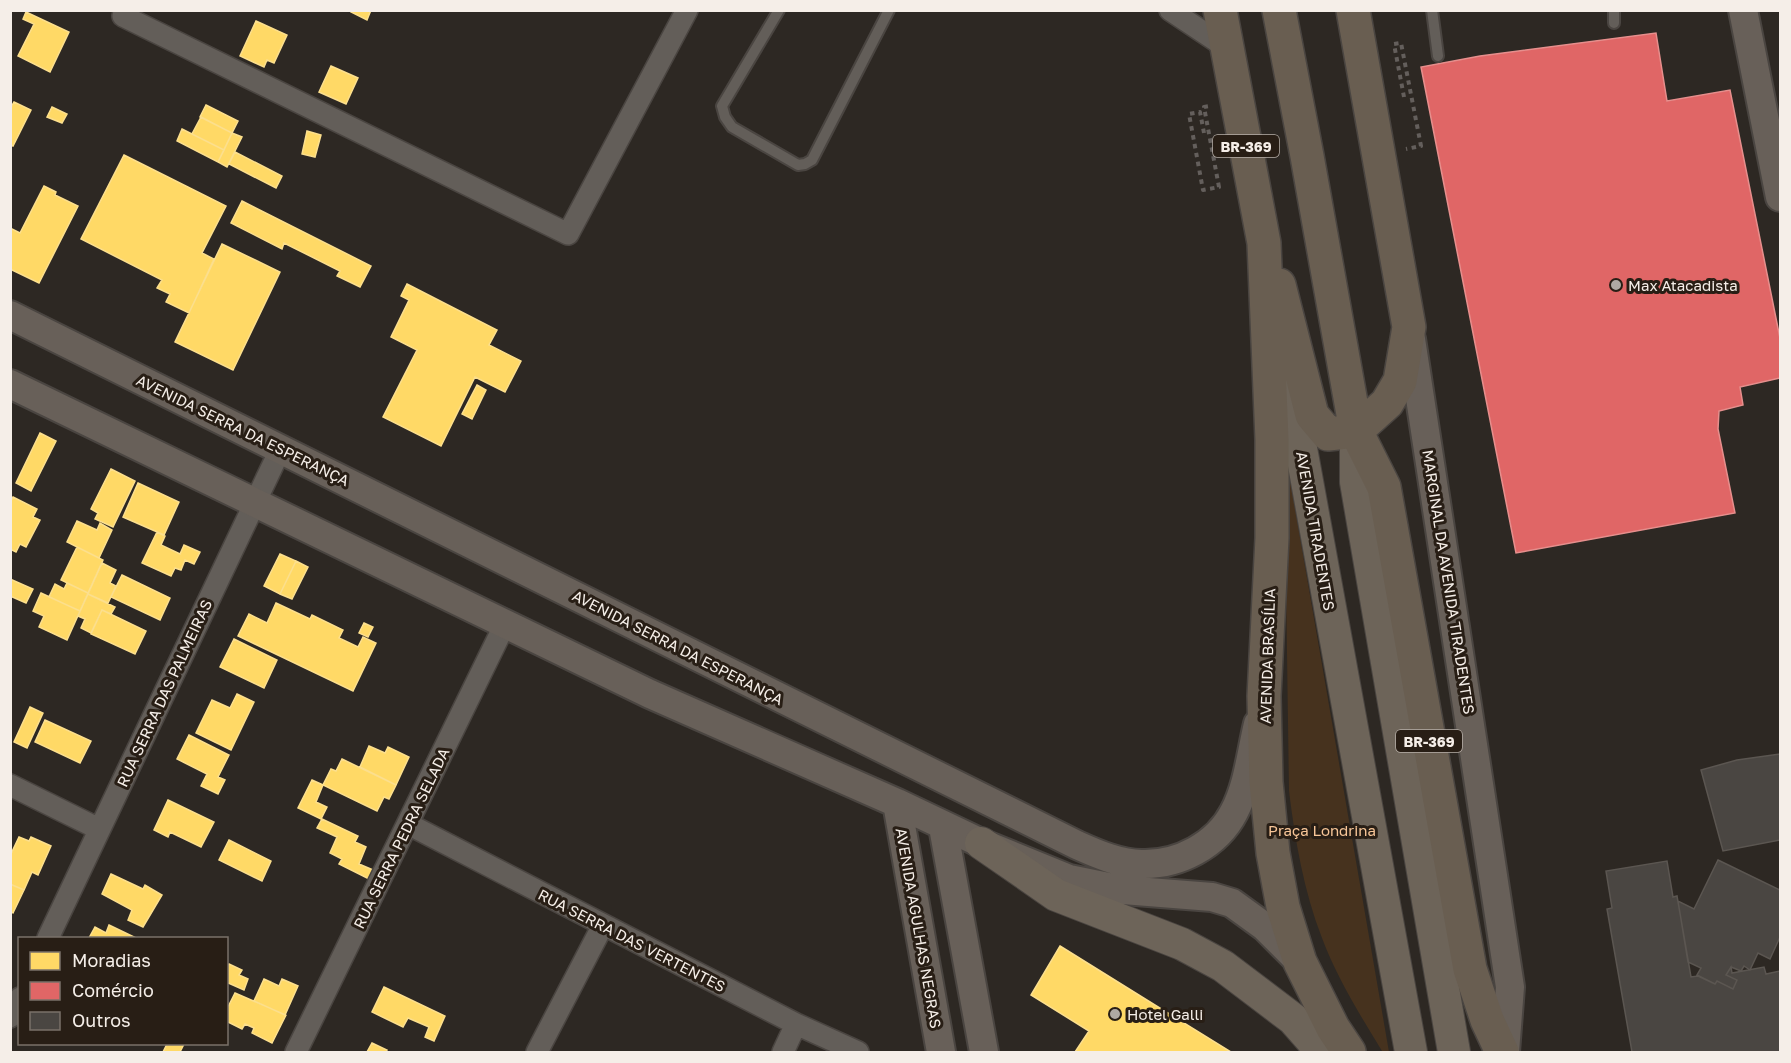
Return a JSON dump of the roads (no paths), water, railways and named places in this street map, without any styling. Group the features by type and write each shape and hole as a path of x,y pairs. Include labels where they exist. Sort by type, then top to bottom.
{"highway":[{"name":"AVENIDA TIRADENTES","path":"1220,10 1264,243"},
{"name":"BR-369","path":"1279,10 1356,431 1384,487 1470,969 1487,1020 1504,1053"},
{"path":"1264,243 1275,269 1312,415 1328,434 1356,431 1388,403 1400,381 1409,327 1353,10"},
{"name":"AVENIDA BRASÍLIA","path":"1264,243 1272,440 1272,538 1264,696 1266,782 1273,854 1283,907 1300,962 1333,1028 1349,1053"}],"main road":[{"name":"AVENIDA TIRADENTES","path":"1264,243 1411,1053"},
{"path":"1356,431 1356,482 1454,1053"},
{"path":"981,843 1056,895 1182,944 1223,966 1293,1019 1322,1053"}],"street":[{"path":"125,10 123,16 568,234 687,10"},
{"path":"1170,10 1227,48"},
{"path":"1743,10 1780,197"},
{"name":"AVENIDA SERRA DA ESPERANÇA","path":"10,315 1013,814 1110,859 1142,864 1173,860 1192,853 1215,838 1234,812 1243,788 1264,696"},
{"name":"MARGINAL DA AVENIDA TIRADENTES","path":"1409,327 1510,987 1504,1053"},
{"path":"10,384 650,694 897,803 943,827 1068,879 1124,890 1212,897 1232,903 1265,927 1300,962"},
{"name":"RUA SERRA DAS PALMEIRAS","path":"49,937 281,448"},
{"name":"RUA SERRA PEDRA SELADA","path":"296,1053 505,624"},
{"path":"10,785 99,829"},
{"name":"AVENIDA AGULHAS NEGRAS","path":"897,803 941,1053"},
{"name":"RUA SERRA DAS VERTENTES","path":"408,824 796,1024 858,1053"},
{"path":"943,827 984,1053"},
{"path":"537,1053 603,925"},
{"path":"10,1017 18,1002"},
{"path":"783,1053 796,1024"}],"lane":[{"path":"779,10 722,106 725,117 732,127 798,165 812,160 889,10"},
{"path":"1432,10 1438,56"},
{"path":"1614,10 1614,23"}],"place":[{"name":"Max Atacadista","path":"1616,285"},
{"name":"Hotel Galli","path":"1115,1014"}],"park label":[{"name":"Praça Londrina","path":"1322,830"}]}
